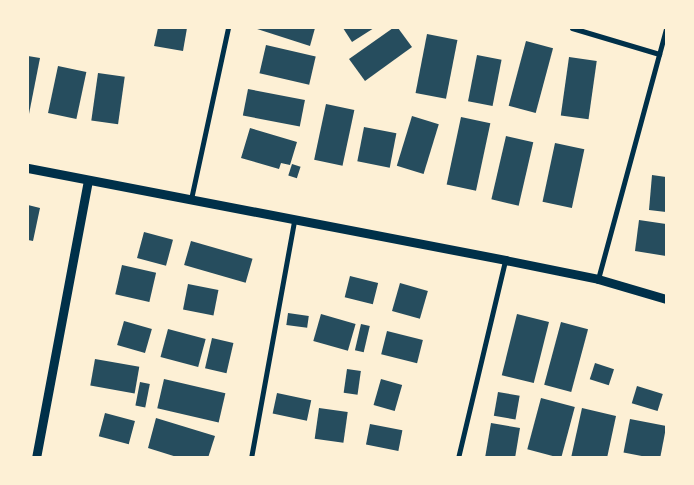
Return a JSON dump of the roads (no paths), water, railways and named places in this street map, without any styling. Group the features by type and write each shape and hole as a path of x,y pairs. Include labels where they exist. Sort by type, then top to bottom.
{"street":[{"path":"191,199 228,28"},
{"path":"572,28 660,54"},
{"path":"598,279 666,28"},
{"path":"28,168 294,221 506,260 598,279 666,299"},
{"path":"36,458 88,181"},
{"path":"251,458 294,221"},
{"path":"458,458 506,260"}]}
